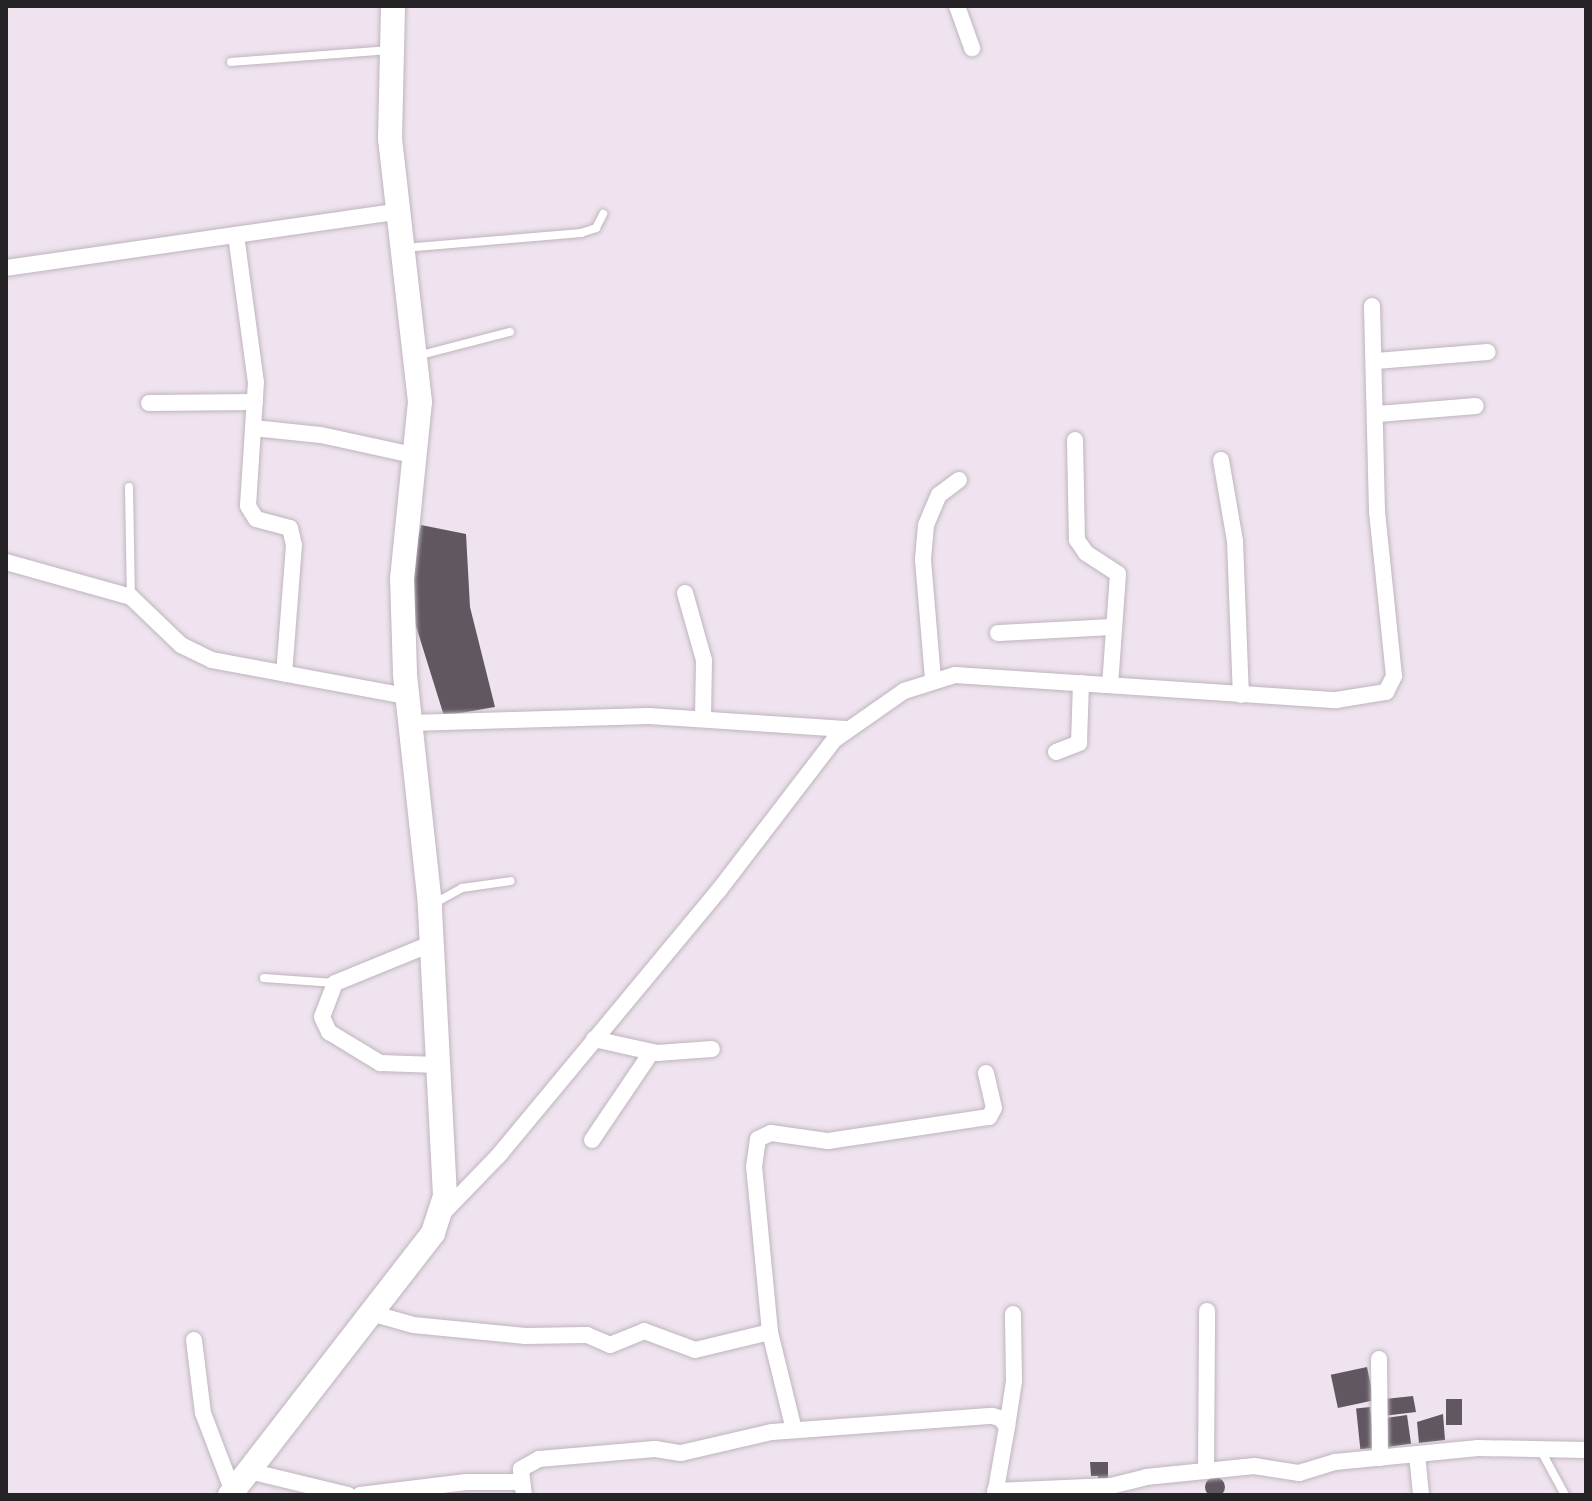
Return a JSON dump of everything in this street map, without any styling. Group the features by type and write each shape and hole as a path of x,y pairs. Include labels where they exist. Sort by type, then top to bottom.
{"main road":[{"path":"232,1493 371,1313 443,1213 433,943 407,696 402,579 417,456 417,356 390,139 393,6"}],"street":[{"path":"957,6 972,48"},
{"path":"6,268 397,212"},
{"path":"236,235 255,402 250,513 284,523 294,545 284,674"},
{"path":"443,1213 499,1155 846,729 904,691 933,679 955,675 1336,700 1377,697 1392,686 1392,617 1377,512 1378,414 1372,306"},
{"path":"1376,361 1488,352"},
{"path":"149,403 255,402"},
{"path":"1378,414 1476,406"},
{"path":"253,428 321,435 417,456"},
{"path":"1075,440 1077,540 1086,553 1118,574 1110,685"},
{"path":"1221,460 1236,554 1241,695"},
{"path":"933,679 923,559 926,525 934,503 959,480"},
{"path":"6,562 131,597 193,652 284,674 407,696"},
{"path":"685,593 704,660 703,718"},
{"path":"998,633 1113,627"},
{"path":"1056,752 1079,743 1081,683"},
{"path":"410,723 703,718 846,729"},
{"path":"433,943 335,983 322,1017 329,1032 380,1063 438,1065"},
{"path":"594,1039 651,1053 712,1049"},
{"path":"592,1140 651,1053"},
{"path":"794,1430 770,1332 754,1167 758,1139 771,1133 828,1141 989,1117 994,1108 986,1073"},
{"path":"1206,1471 1207,1311"},
{"path":"371,1313 413,1325 525,1336 587,1335 610,1345 644,1331 695,1350 770,1332"},
{"path":"1013,1314 1013,1398 995,1493 1111,1486 1254,1466 1299,1473 1417,1454 1540,1448 1586,1450"},
{"path":"194,1340 203,1413 232,1493"},
{"path":"1379,1359 1380,1458"},
{"path":"360,1495 466,1482 523,1488 521,1469 539,1459 664,1448 681,1453 794,1430 992,1416 1007,1427"},
{"path":"1417,1454 1421,1495"},
{"path":"249,1471 348,1495"}],"lane":[{"path":"231,62 391,50"},
{"path":"403,248 581,233 596,228 603,214"},
{"path":"417,356 510,332"},
{"path":"129,487 131,597"},
{"path":"430,905 462,888 511,881"},
{"path":"264,978 335,983"},
{"path":"1540,1448 1565,1495"}],"building":[{"path":"421,525 466,534 470,607 495,707 444,716 406,594"},
{"path":"1367,1367 1374,1400 1338,1408 1331,1375"},
{"path":"1413,1396 1416,1412 1383,1416 1385,1399"},
{"path":"1446,1399 1462,1399 1462,1425 1446,1425"},
{"path":"1370,1407 1374,1448 1360,1449 1356,1408"},
{"path":"1443,1414 1445,1440 1419,1443 1417,1422"},
{"path":"1407,1415 1411,1444 1386,1447 1382,1418"},
{"path":"1090,1462 1108,1462 1108,1483 1098,1483 1098,1476 1091,1476"},
{"path":"1215,1477 1222,1480 1225,1487 1222,1494 1215,1497 1208,1494 1205,1487 1208,1480"}]}
